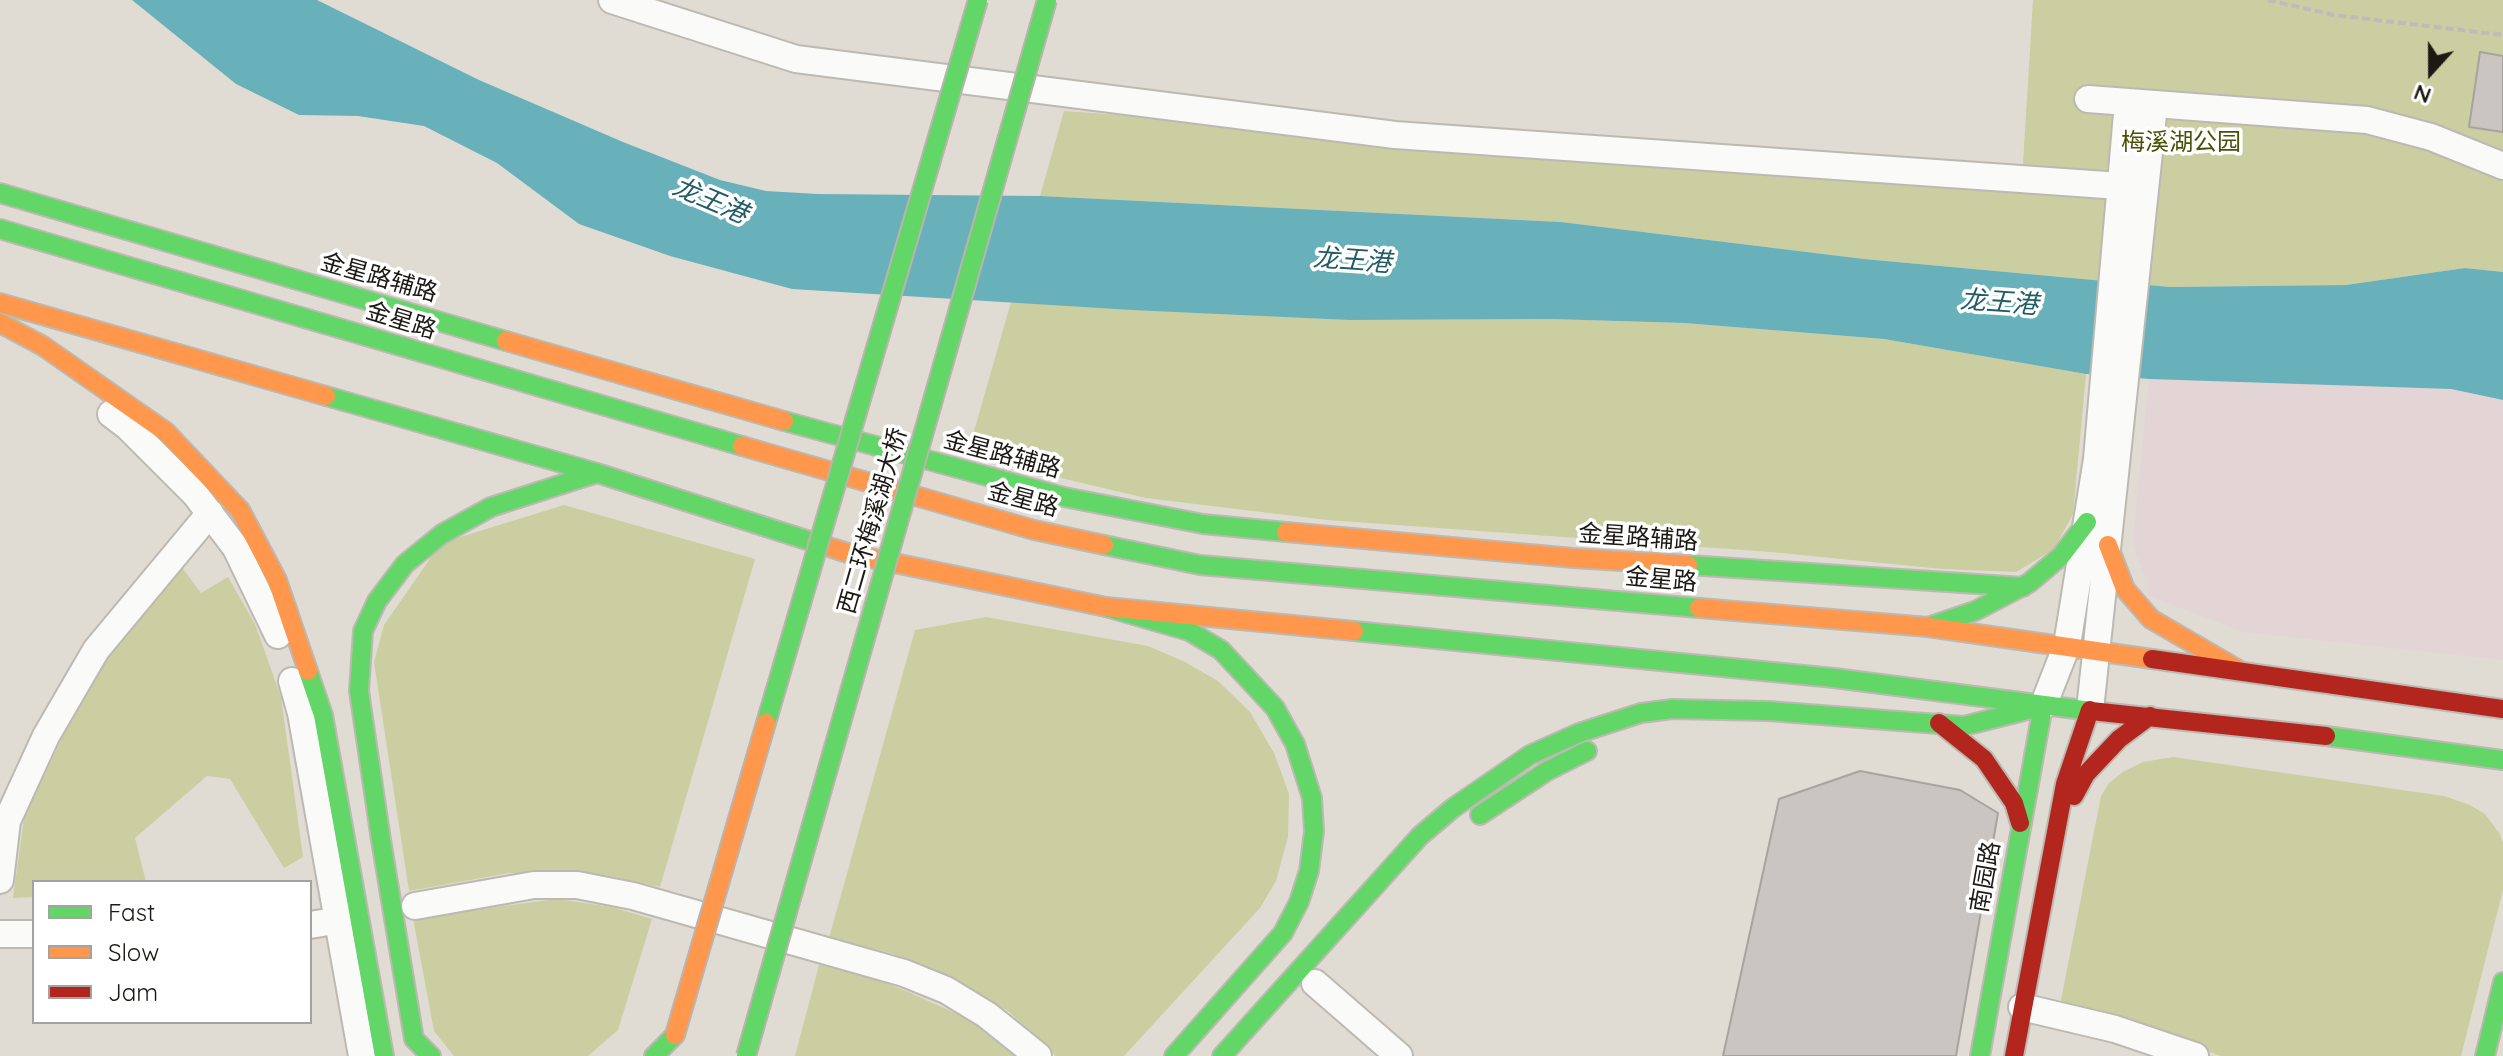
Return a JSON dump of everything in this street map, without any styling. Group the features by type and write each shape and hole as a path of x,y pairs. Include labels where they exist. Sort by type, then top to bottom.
{"main road":[{"name":"西二环梅溪湖大桥","path":"669,1056 978,0"},
{"name":"西二环梅溪湖大桥","path":"746,1056 1047,0"},
{"name":"金星路辅路","path":"0,193 740,409 1064,497 1203,524 1573,558 2023,587"},
{"name":"金星路","path":"0,229 1034,530 1200,565 1928,627 2503,709"},
{"path":"0,303 597,473 851,554 1106,607 1189,631 1221,650 1275,708 1295,744 1312,798 1314,831 1309,871 1299,902 1283,933 1174,1056"},
{"path":"0,323 43,346 166,432 240,510 277,580 323,715 384,1056"},
{"path":"431,1056 414,1039 383,856 359,691 363,631 377,601 405,564 442,534 491,507 597,473"},
{"path":"1928,627 1975,611 2023,587 2061,556 2087,522"},
{"path":"2108,545 2125,589 2151,619 2239,670"},
{"path":"1106,607 1834,678 2503,760"},
{"path":"1222,1056 1420,836 1453,808 1530,755 1611,722 1672,709 1964,726 2043,706"},
{"name":"南园路","path":"1980,1056 2043,706"},
{"path":"1468,823 1547,771 1635,729 1722,710"},
{"path":"2014,1056 2065,784 2090,710"},
{"path":"2057,826 2086,774 2119,739 2150,716"},
{"path":"1939,723 1984,759 2014,803 2020,823"},
{"path":"2471,756 2503,776"},
{"path":"2485,1056 2503,982"},
{"path":"2497,1056 2503,1031"},
{"path":"654,1056 675,1035"}],"street":[{"path":"612,0 796,59 1395,135 2120,186"},
{"path":"2088,99 2367,120 2431,137 2503,166"},
{"path":"2090,710 2108,545 2107,462 2120,186 2141,103"},
{"path":"2043,706 2067,645 2087,522 2107,462 2147,189 2141,103"},
{"path":"0,330 128,427 195,494 236,548 276,628 301,713 342,920 362,1056"},
{"path":"0,880 7,821 46,736 96,650 210,513"},
{"path":"415,906 534,885 577,885 633,896 918,978 946,990 987,1015 1038,1056"},
{"path":"312,925 342,920"},
{"path":"0,934 32,934"},
{"path":"1315,983 1399,1056"},
{"path":"2022,1007 2115,1029 2195,1056"}],"path":[{"path":"2268,0 2334,15 2503,35"}],"shaded area":[{"path":"2149,379 2451,389 2503,400 2503,660 2243,632 2149,596 2133,541"}],"green space":[{"name":"梅溪湖公园","path":"2033,0 2503,0 2503,272 2465,268 2346,285 2170,287 1864,259 1561,222 1040,196 1064,111 2022,180"},
{"path":"1011,302 1349,320 1551,319 1684,323 1884,339 2086,374 2073,514 2054,549 2016,572 1942,569 1771,552 1327,520 1146,498 967,456"},
{"path":"564,505 755,559 660,887 605,875 509,873 409,891 374,662 384,625 441,543"},
{"path":"181,566 201,593 228,577 255,624 281,697 303,857 284,868 230,779 207,776 135,838 146,880 32,880 32,897 13,898 24,818 97,664 123,638"},
{"path":"986,617 1148,646 1218,681 1250,712 1274,753 1289,794 1288,837 1276,881 1260,908 1124,1056 1056,1056 1008,1011 953,980 891,953 829,938 915,630"},
{"path":"2173,757 2444,796 2485,814 2503,843 2503,890 2461,1056 2221,1056 2131,1025 2064,1007 2061,1000 2101,796 2109,783 2123,772 2143,762"},
{"path":"557,899 612,907 652,919 618,1030 588,1056 454,1056 434,1031 413,918"},
{"path":"819,965 848,968 975,1022 1020,1056 795,1056"}],"water":[{"name":"龙王港","path":"132,0 317,0 479,80 623,142 720,180 766,191 1040,196 1561,222 1864,259 2170,287 2346,285 2465,268 2503,272 2503,400 2451,389 2149,379 2086,374 1884,339 1684,323 1551,319 1349,320 792,289 670,256 579,224 497,163 424,126 358,116 299,115 236,84"}],"building":[{"path":"2480,52 2503,56 2503,132 2469,127"},
{"path":"1860,771 1960,790 1998,813 1956,1056 1723,1056 1779,799"}],"traffic: fast":[{"path":"766,723 978,0"},
{"path":"746,1056 1047,0"},
{"path":"0,193 506,341"},
{"path":"0,229 742,446"},
{"path":"326,396 597,473 816,543"},
{"path":"784,421 1064,497 1203,524 1286,532"},
{"path":"431,1056 414,1039 381,840 359,691 363,631 377,601 405,564 442,534 491,507 597,473"},
{"path":"1928,627 1975,611 2029,583 2061,556 2087,522"},
{"path":"1104,545 1200,565 1699,608"},
{"path":"1688,565 2023,587"},
{"path":"1106,607 1189,631 1221,650 1275,708 1295,744 1312,798 1314,831 1309,871 1299,902 1283,933 1174,1056"},
{"path":"1354,631 1834,678 2091,711"},
{"path":"308,671 323,715 384,1056"},
{"path":"1980,1056 2043,706"},
{"path":"1222,1056 1420,836 1453,808 1530,755 1579,733 1641,713 1672,709 1769,711 1964,726 2043,706"},
{"path":"2326,736 2503,760"},
{"path":"1480,815 1547,771 1587,751"},
{"path":"2485,1056 2503,982"},
{"path":"654,1056 675,1035"}],"traffic: slow":[{"path":"0,303 326,396"},
{"path":"0,323 43,346 166,432 240,510 277,580 308,671"},
{"path":"506,341 784,421"},
{"path":"742,446 1034,530 1104,545"},
{"path":"1286,532 1573,558 1688,565"},
{"path":"816,543 851,554 1106,607 1354,631"},
{"path":"2108,545 2125,589 2151,619 2237,669"},
{"path":"1699,608 1928,627 2152,659"},
{"path":"675,1035 766,723"}],"traffic: jam":[{"path":"2152,659 2503,709"},
{"path":"2014,1056 2065,784 2090,710"},
{"path":"2091,711 2326,736"},
{"path":"2074,796 2086,774 2119,739 2150,716"},
{"path":"1939,723 1984,759 2014,803 2020,823"}]}
